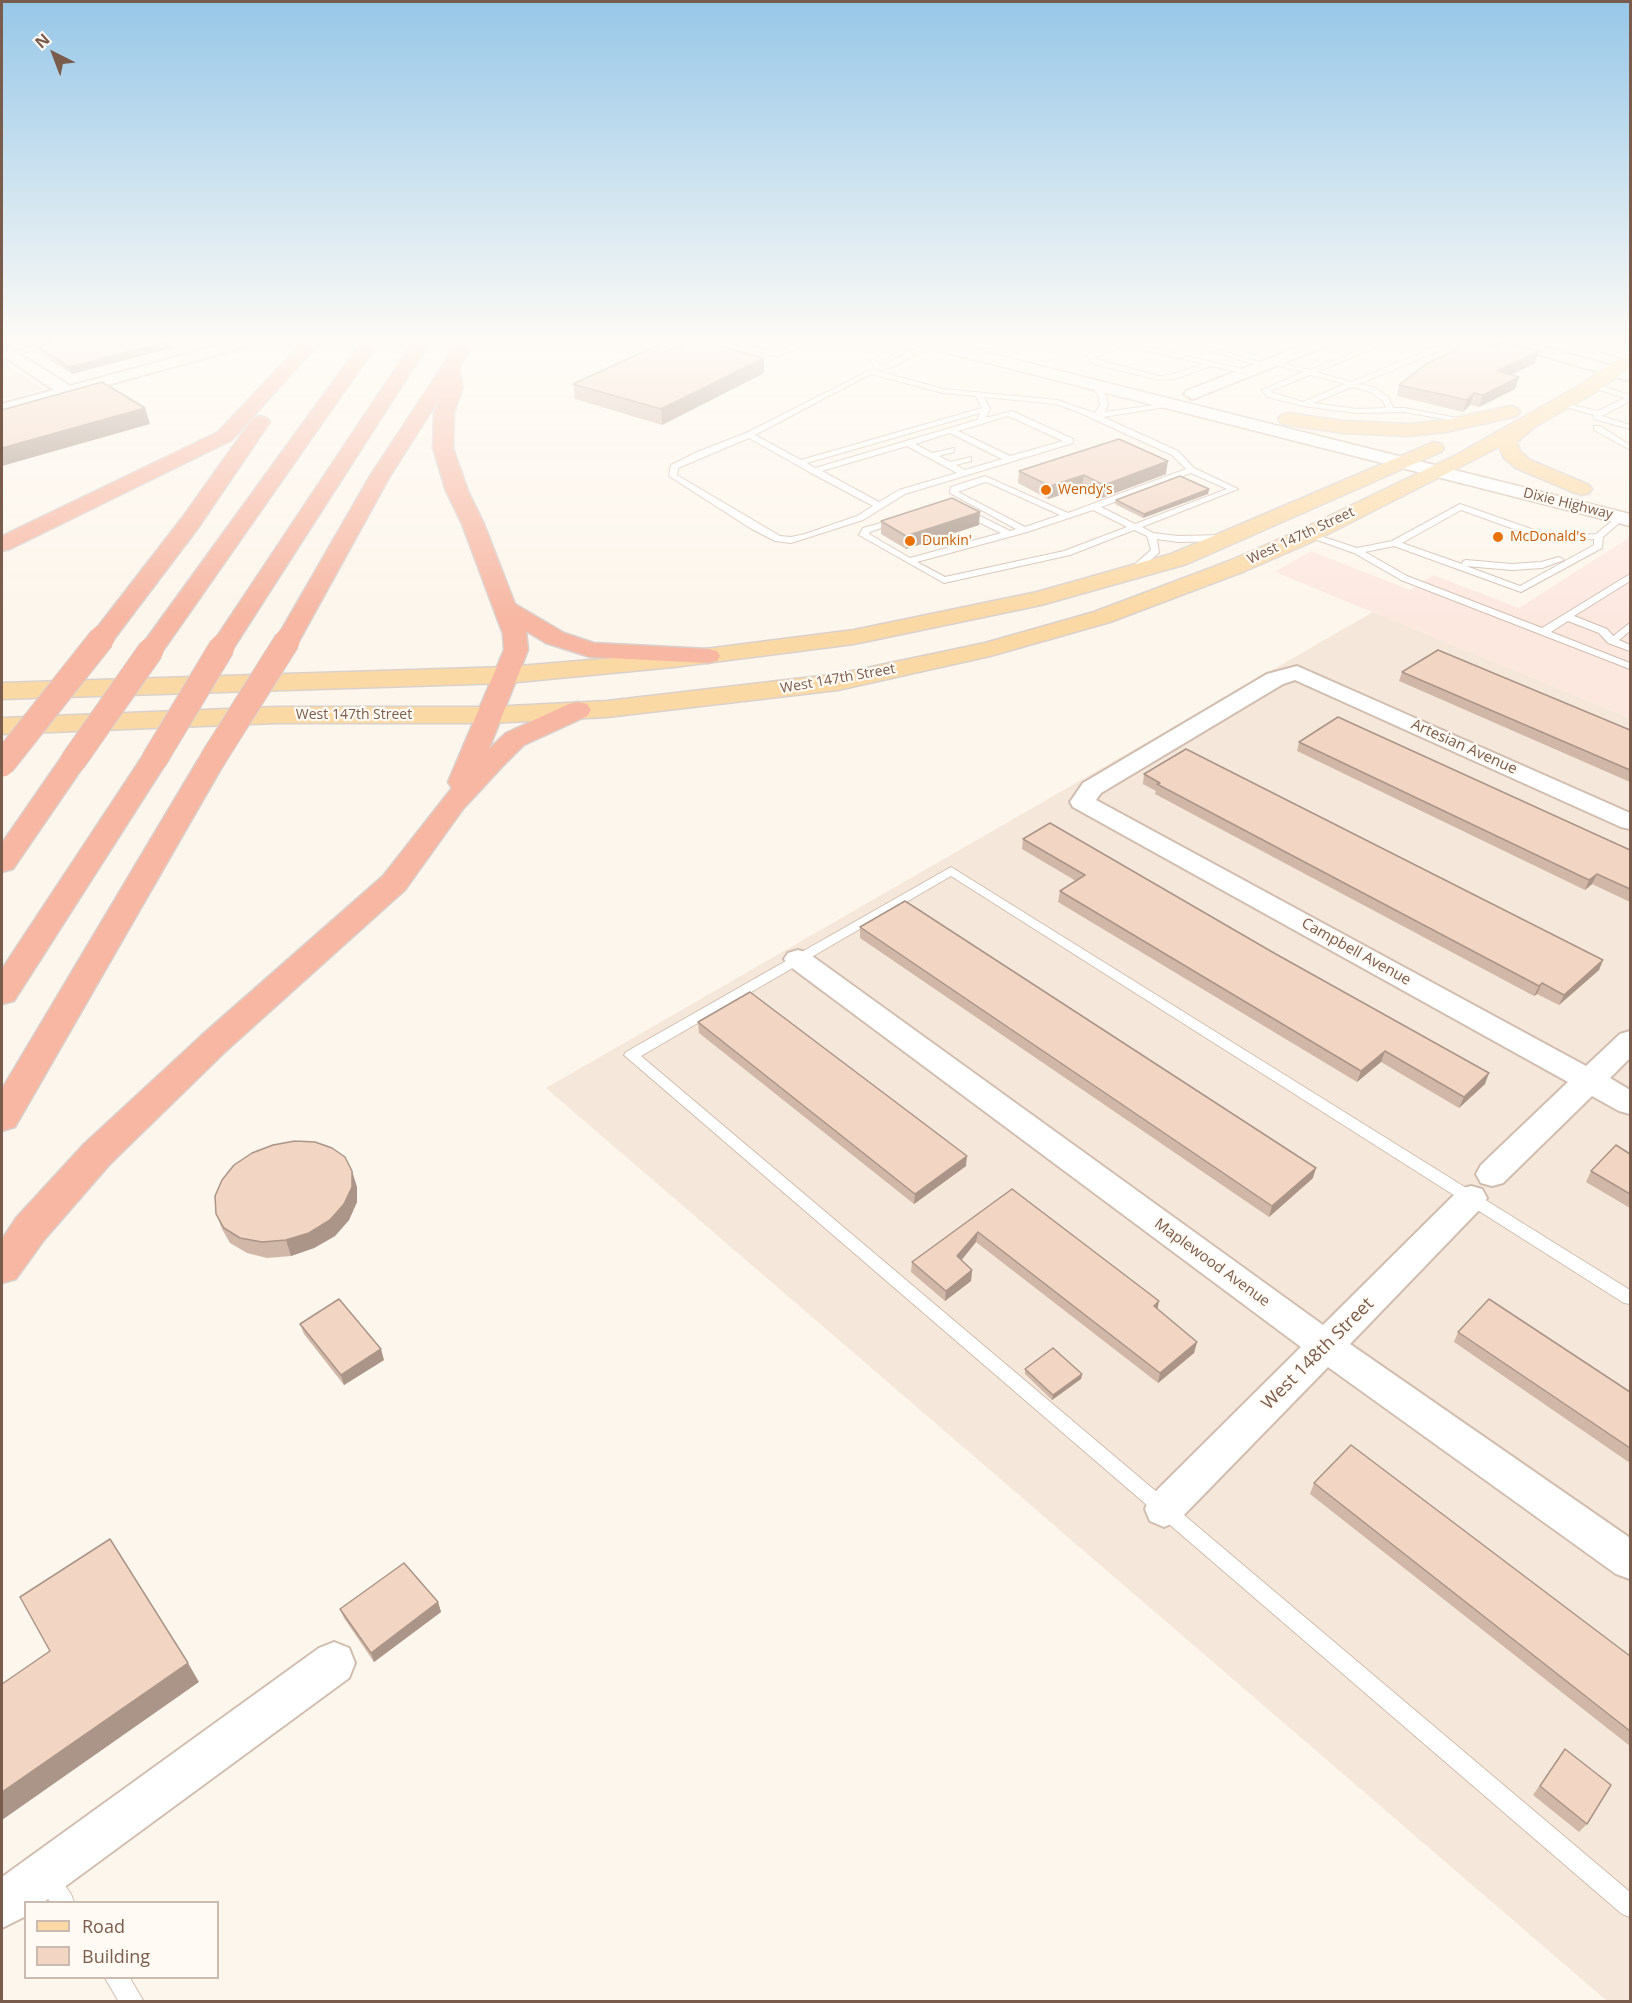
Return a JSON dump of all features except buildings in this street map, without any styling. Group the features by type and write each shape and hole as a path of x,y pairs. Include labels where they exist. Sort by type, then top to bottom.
{"highway":[{"path":"2,543 228,432"},
{"path":"2,764 190,523 252,432"},
{"path":"2,862 306,432"},
{"path":"2,993 154,759 222,647 362,432"},
{"path":"2,1118 212,760 287,641 380,476 408,432"},
{"path":"442,432 443,448 457,491 473,524 515,634 516,650 453,802"},
{"path":"505,608 555,638 590,650 708,656"},
{"path":"2,1268 30,1229 97,1154 214,1043 393,883 453,802 515,739 579,710"}],"main road":[{"path":"1285,432 1402,462"},
{"name":"Dixie Highway","path":"1338,432 1627,513"},
{"name":"West 147th Street","path":"2,726 278,715 490,715 579,710 730,696 838,682 990,649 1113,614 1175,591 1308,535 1478,432"},
{"name":"West 147th Street","path":"2,691 507,675 708,656 877,632 1041,598 1179,559 1402,462 1465,458 1509,432"},
{"path":"1517,432 1507,441 1511,454 1522,464 1582,489"},
{"name":"Dixie Highway","path":"1465,458 1582,489 1627,513"}],"street":[{"name":"Campbell Avenue","path":"1297,673 1275,680 1092,788 1082,802 1630,1103"},
{"name":"Artesian Avenue","path":"1297,673 1630,822"},
{"name":"Maplewood Avenue","path":"798,959 1326,1346 1630,1561"},
{"name":"West 148th Street","path":"1164,1509 1482,1186 1630,1041"},
{"path":"2,1905 53,1888 334,1663"}],"lane":[{"path":"754,432 724,443 674,467 673,476 720,507 778,539 791,540 808,536 860,518 902,492 962,472 978,464"},
{"path":"800,463 905,432"},
{"path":"814,471 942,432"},
{"path":"954,432 982,449 1070,441 1051,432"},
{"path":"906,516 864,533 867,537 944,580 1067,553 1159,514 1234,489 1191,470 1175,453 1133,432"},
{"path":"1603,432 1630,448"},
{"path":"749,435 879,507"},
{"path":"907,443 962,472"},
{"path":"922,451 941,445"},
{"path":"962,472 982,449"},
{"path":"940,461 960,455 940,461"},
{"path":"909,561 1024,530 1094,507 1191,470"},
{"path":"1172,477 1186,484"},
{"path":"1024,530 954,493 954,489 985,479 1066,515"},
{"path":"1157,483 1170,489"},
{"path":"1142,489 1154,495"},
{"path":"1122,496 1134,502"},
{"path":"954,507 1009,534"},
{"path":"1094,507 1151,535 1178,539 1230,538"},
{"path":"1357,551 1395,543 1460,507 1553,540 1598,536 1627,513"},
{"path":"1129,574 1156,551 1151,535"},
{"path":"1308,535 1357,551 1404,578 1630,666"},
{"path":"1395,543 1521,589 1599,546 1598,536"},
{"path":"1437,558 1512,567 1542,565 1584,553"},
{"path":"1543,632 1630,577"},
{"path":"1567,617 1603,631 1612,640 1630,648"},
{"path":"1612,640 1630,626"},
{"path":"1630,1298 1482,1186 951,871 631,1055 1630,1906"},
{"path":"118,1979 134,2001"}],"shaded area":[{"path":"1630,537 1630,718 1275,572 1311,551 1410,590 1433,575 1519,608"},
{"path":"1373,612 1630,718 1630,2001 1607,2001 546,1088"}],"place":[{"name":"Wendy's","path":"1046,490"},
{"name":"McDonald's","path":"1498,537"},
{"name":"Dunkin'","path":"910,541"}]}
